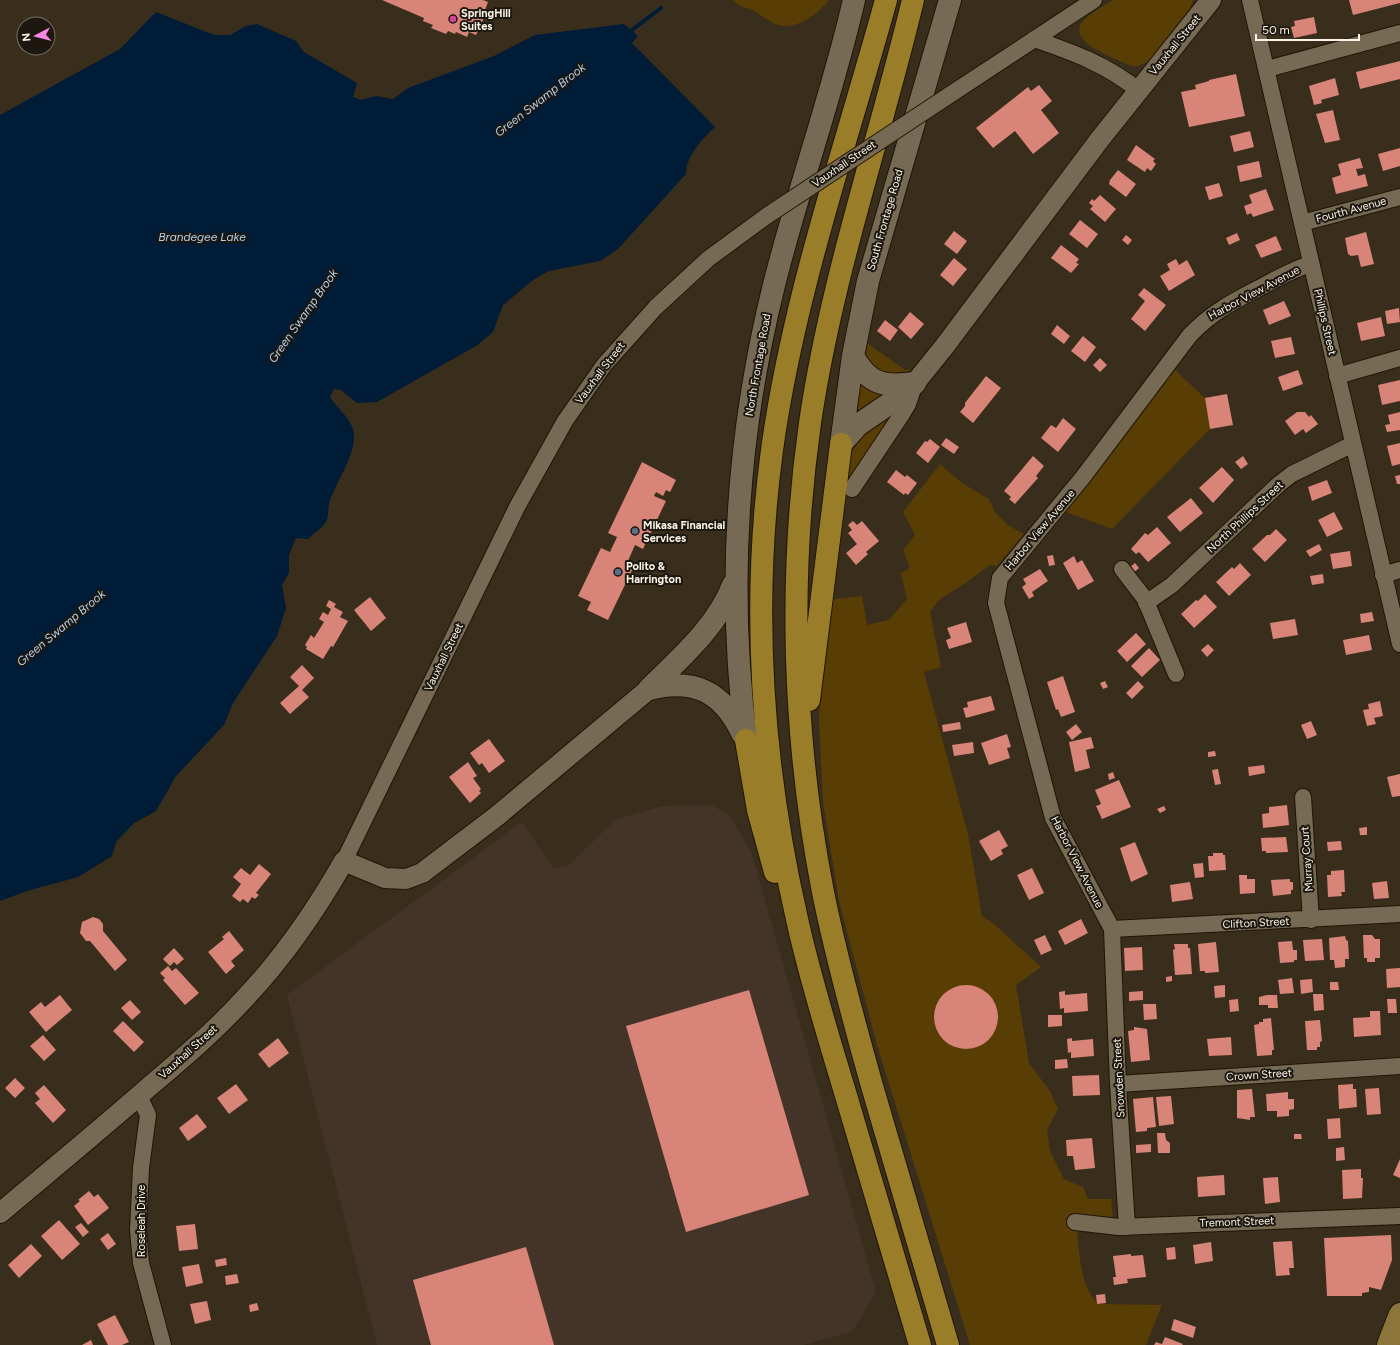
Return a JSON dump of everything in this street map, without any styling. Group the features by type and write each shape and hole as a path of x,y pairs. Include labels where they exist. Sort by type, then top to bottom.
{"highway":[{"path":"886,0 821,228 796,324 778,412 768,488 762,590 764,692 776,804 789,886 799,928 920,1345"},
{"path":"913,0 895,74 839,275 828,325 810,426 801,521 797,600 798,688 803,751 815,850 835,949 863,1055 948,1345"},
{"path":"803,751 841,444"},
{"path":"746,740 755,796 768,850 781,889 799,928"}],"main road":[{"name":"North Frontage Road","path":"746,740 737,642 736,577 743,461 754,384 765,321 781,257 854,0"},
{"name":"South Frontage Road","path":"841,444 853,356 872,267 950,0"},
{"path":"853,356 863,371 880,383 893,385 915,383"},
{"path":"841,444 858,425 896,399 915,383"},
{"path":"649,689 696,641 718,615 729,596 736,577"},
{"path":"649,689 682,685 709,692 720,699 727,708 738,723 746,740"},
{"path":"1388,1345 1400,1314"}],"street":[{"name":"Vauxhall Street","path":"0,1213 203,1040 260,981 294,938 320,902 344,861 522,497 565,421 604,366 656,306 708,259 768,215 1094,0"},
{"name":"Vauxhall Street","path":"852,489 908,404 915,383 944,347 1097,144 1211,0"},
{"name":"Phillips Street","path":"1250,0 1400,644"},
{"path":"1266,70 1400,34"},
{"path":"1034,39 1102,65 1115,72 1139,91"},
{"name":"Fourth Avenue","path":"1302,223 1400,197"},
{"name":"Harbor View Avenue","path":"1112,929 1053,818 996,603 1000,578 1083,477 1190,335 1205,319 1217,310 1296,268 1312,264"},
{"path":"1337,376 1400,358"},
{"name":"North Phillips Street","path":"1146,603 1172,585 1279,484 1292,474 1353,444"},
{"path":"1122,570 1139,590 1146,603 1176,674"},
{"path":"1383,575 1400,570"},
{"path":"344,861 385,878 406,879 422,873 497,816 649,689"},
{"name":"Murray Court","path":"1303,798 1311,920"},
{"name":"Clifton Street","path":"1112,929 1311,920 1400,914"},
{"name":"Snowden Street","path":"1112,929 1118,1084 1127,1226"},
{"name":"Crown Street","path":"1118,1084 1400,1066"},
{"name":"Roseleah Drive","path":"139,1096 148,1115 141,1168 138,1230 141,1263 163,1345"},
{"name":"Tremont Street","path":"1075,1222 1104,1226 1127,1226 1400,1216"}],"shaded area":[{"path":"733,0 829,0 806,20 791,26 784,26 767,20 754,11 740,6"},
{"path":"1113,0 1193,0 1190,8 1149,61 1138,66 1131,66 1094,48 1080,35 1079,28 1084,20"},
{"path":"864,341 905,370 913,369 903,374 884,376 861,353"},
{"path":"1173,368 1205,398 1210,429 1112,529 1066,512"},
{"path":"856,378 888,398 856,413"},
{"path":"888,410 898,414 845,494 845,505 837,517 847,461 861,437"},
{"path":"940,464 962,483 989,499 995,512 1008,525 1024,534 997,566 990,565 939,600 930,612 941,667 924,672 968,834 982,916 994,924 1041,967 1016,985 1029,1063 1050,1091 1058,1109 1047,1130 1050,1151 1064,1179 1083,1187 1088,1199 1111,1199 1113,1218 1077,1229 1081,1268 1087,1287 1097,1304 1162,1305 1146,1345 970,1345 877,1045 839,901 823,802 819,720 822,663 828,600 862,596 867,625 889,620 907,599 901,573 910,568 903,550 915,535 903,512"},
{"path":"711,805 729,815 751,851 876,1292 852,1332 803,1345 377,1345 287,995 522,822 554,868 568,866 615,820 662,806"}],"water":[{"name":"Brandegee Lake","path":"156,12 214,35 230,35 246,26 257,24 296,41 304,52 357,83 353,97 361,100 376,96 393,99 408,88 494,56 535,35 624,24 638,36 632,43 715,127 700,142 692,154 686,174 618,249 600,261 549,271 533,280 503,305 493,332 476,346 377,402 357,403 341,390 334,389 330,397 348,419 353,429 354,435 351,452 329,504 326,522 308,539 296,538 289,555 289,573 282,585 286,608 277,636 233,703 224,725 176,776 156,811 134,823 116,842 112,856 78,877 27,891 0,901 0,115 120,49"}],"building":[{"name":"SpringHill Suites","path":"382,0 483,0 488,2 485,10 487,11 476,35 469,32 467,37 456,32 455,34 448,31 446,34 431,28 433,25 423,21 424,18"},
{"path":"1349,0 1400,0 1400,3 1353,15"},
{"path":"1314,17 1317,33 1294,38 1291,27 1295,26 1294,21"},
{"path":"1400,61 1400,79 1360,89 1356,72"},
{"path":"1236,74 1245,116 1189,127 1181,92 1196,89 1195,85 1209,80"},
{"path":"1335,78 1339,95 1321,100 1322,103 1314,105 1309,86"},
{"path":"1039,85 1052,101 1041,110 1059,133 1033,154 1015,131 993,148 976,128 1028,87 1031,91"},
{"path":"1333,110 1340,140 1325,143 1316,114"},
{"path":"1250,131 1254,147 1234,152 1230,136"},
{"path":"1136,145 1155,159 1153,161 1156,164 1151,171 1147,168 1145,172 1127,160"},
{"path":"1400,148 1400,166 1383,171 1378,154"},
{"path":"1360,158 1363,168 1356,169 1358,176 1365,174 1368,186 1336,194 1332,178 1341,175 1338,164"},
{"path":"1259,161 1262,177 1240,182 1237,166"},
{"path":"1118,170 1136,184 1126,197 1109,184 1110,180"},
{"path":"1219,183 1223,196 1209,200 1205,187"},
{"path":"1266,189 1274,210 1253,217 1251,213 1247,215 1244,206 1252,203 1249,195"},
{"path":"1100,195 1116,209 1105,222 1090,209 1093,206 1089,203 1092,199 1094,201"},
{"path":"1080,220 1098,234 1087,248 1069,234"},
{"path":"954,231 967,241 957,254 944,244"},
{"path":"1366,232 1374,264 1361,267 1358,255 1351,256 1348,254 1345,238"},
{"path":"1237,233 1240,240 1229,245 1226,238"},
{"path":"1126,235 1132,240 1128,245 1122,240"},
{"path":"1276,236 1282,250 1261,258 1255,245"},
{"path":"1061,245 1079,259 1076,263 1079,264 1071,273 1051,258"},
{"path":"954,258 967,269 953,286 940,275"},
{"path":"1176,259 1179,265 1187,260 1195,275 1169,291 1160,276 1170,270 1167,264"},
{"path":"1144,288 1166,305 1145,331 1131,319 1145,301 1138,295"},
{"path":"1284,301 1291,316 1269,325 1263,310"},
{"path":"1399,308 1400,322 1387,324 1385,311"},
{"path":"910,312 924,324 911,339 898,327"},
{"path":"1381,317 1385,336 1361,341 1357,323"},
{"path":"885,320 898,330 890,341 877,331"},
{"path":"1057,325 1070,336 1064,344 1051,334"},
{"path":"1083,336 1096,347 1085,362 1071,351"},
{"path":"1291,337 1295,354 1275,358 1271,341"},
{"path":"1100,358 1107,365 1100,372 1093,365"},
{"path":"1298,370 1303,384 1283,391 1278,377"},
{"path":"986,376 1001,388 973,423 960,412 965,406 965,403"},
{"path":"1400,380 1400,401 1382,405 1378,385"},
{"path":"1227,394 1233,425 1210,429 1205,398"},
{"path":"1297,412 1305,412 1309,417 1311,415 1318,424 1306,433 1303,429 1295,435 1285,421"},
{"path":"1400,412 1400,430 1387,432 1385,425 1390,424 1388,415"},
{"path":"1063,418 1076,429 1058,452 1041,438 1051,425 1056,428"},
{"path":"946,438 959,447 954,454 941,445"},
{"path":"930,439 940,447 928,463 916,453 925,441 927,442"},
{"path":"1400,443 1400,464 1392,466 1387,446"},
{"path":"1033,456 1044,466 1036,476 1038,478 1015,504 1009,499 1011,497 1004,491"},
{"path":"1243,456 1248,464 1241,469 1235,462"},
{"path":"642,462 676,480 670,492 666,490 663,496 656,492 654,496 666,501 643,549 635,545 628,561 635,564 608,620 587,610 591,602 578,596 601,548 610,552 617,537 608,533"},
{"path":"1222,467 1234,480 1213,503 1199,488"},
{"path":"896,470 905,477 907,475 917,483 908,495 905,493 904,495 887,482"},
{"path":"1400,475 1400,484 1397,484 1395,476"},
{"path":"1327,480 1332,493 1312,501 1308,487"},
{"path":"1191,498 1203,513 1180,532 1167,517"},
{"path":"1334,512 1343,529 1327,537 1318,520"},
{"path":"853,521 857,525 862,521 879,541 866,552 868,554 856,565 846,553 857,544 848,533 852,530 848,525"},
{"path":"1157,527 1171,543 1148,562 1139,552 1136,554 1131,549 1145,533 1148,535"},
{"path":"1276,529 1287,540 1265,562 1252,549"},
{"path":"1319,544 1322,550 1310,557 1306,551"},
{"path":"1350,551 1352,566 1333,569 1330,554"},
{"path":"1053,555 1055,565 1049,566 1047,556"},
{"path":"1074,556 1077,563 1082,560 1094,581 1078,590 1063,563"},
{"path":"1135,563 1139,568 1132,574 1128,569"},
{"path":"1240,563 1251,575 1229,596 1216,582 1232,567 1234,569"},
{"path":"1040,569 1048,581 1032,592 1034,596 1029,599 1022,587 1026,584 1023,579"},
{"path":"1323,574 1324,583 1312,585 1310,576"},
{"path":"1205,594 1217,607 1194,628 1181,614"},
{"path":"370,597 386,618 371,631 354,610"},
{"path":"329,600 336,604 334,607 343,612 340,617 348,621 333,647 331,646 323,659 306,649 307,647 305,645 311,635 314,638 324,622 319,619 323,612 328,615 331,609 326,606"},
{"path":"1372,612 1374,621 1361,623 1360,614"},
{"path":"1295,619 1298,635 1273,639 1270,623"},
{"path":"966,622 972,642 949,649 946,640 951,638 947,628"},
{"path":"1136,633 1146,644 1127,662 1117,651"},
{"path":"1369,635 1372,650 1346,655 1343,640"},
{"path":"1208,644 1214,650 1207,657 1201,650"},
{"path":"1149,648 1160,660 1142,677 1131,666"},
{"path":"302,665 314,678 302,690 309,697 290,714 280,703 299,686 290,677"},
{"path":"1063,676 1075,712 1061,717 1058,709 1056,710 1047,682"},
{"path":"1105,681 1108,687 1103,689 1100,683"},
{"path":"1138,681 1144,687 1132,699 1126,693"},
{"path":"991,696 995,710 966,718 963,708 968,707 967,702"},
{"path":"1380,701 1383,716 1374,718 1376,724 1367,726 1363,710 1369,709 1368,704"},
{"path":"1311,721 1317,735 1307,739 1301,725"},
{"path":"960,722 961,729 943,732 942,725"},
{"path":"1076,724 1082,732 1072,740 1066,732"},
{"path":"1007,734 1011,747 1007,748 1010,758 989,765 981,743"},
{"path":"1091,737 1094,748 1086,750 1090,768 1075,772 1069,742"},
{"path":"489,739 505,761 489,773 482,763 479,765 470,753"},
{"path":"973,742 974,753 954,756 952,745"},
{"path":"1215,751 1216,756 1208,757 1208,752"},
{"path":"468,762 477,776 473,778 481,789 479,791 481,793 470,803 449,777"},
{"path":"1264,765 1265,773 1249,776 1248,767"},
{"path":"1218,769 1221,784 1215,785 1212,770"},
{"path":"1113,772 1115,778 1109,780 1108,774"},
{"path":"1400,774 1400,796 1392,797 1387,777"},
{"path":"1119,780 1131,807 1102,819 1096,806 1101,804 1095,790"},
{"path":"1287,805 1289,825 1263,828 1262,814 1269,813 1269,807"},
{"path":"1164,806 1166,810 1160,813 1157,809"},
{"path":"1367,827 1367,835 1360,835 1359,828"},
{"path":"999,830 1008,846 1001,850 1003,854 991,861 979,841"},
{"path":"1286,837 1288,852 1266,853 1266,851 1262,851 1261,838"},
{"path":"1341,841 1342,850 1328,851 1327,842"},
{"path":"1135,842 1148,874 1131,882 1120,848"},
{"path":"1213,853 1223,853 1223,855 1225,855 1226,870 1209,871 1208,856 1213,856"},
{"path":"1203,863 1204,877 1195,878 1193,864"},
{"path":"259,864 271,874 256,893 259,895 255,899 252,897 248,903 243,899 240,902 232,896 241,884 233,877 241,868 250,875"},
{"path":"1032,868 1044,893 1029,900 1017,875"},
{"path":"1344,870 1345,892 1341,892 1342,896 1328,897 1327,875 1331,875 1331,871"},
{"path":"1239,875 1247,875 1247,879 1255,879 1255,893 1240,894"},
{"path":"1290,879 1290,882 1293,882 1293,890 1291,890 1291,894 1273,896 1271,880"},
{"path":"1387,881 1389,898 1374,899 1372,883"},
{"path":"1190,882 1193,899 1172,902 1170,885"},
{"path":"93,917 99,919 103,924 103,931 127,960 115,971 90,941 86,941 80,933 82,922"},
{"path":"1081,919 1088,933 1065,945 1058,931"},
{"path":"229,931 244,950 231,961 235,966 226,974 208,952 224,939 222,937"},
{"path":"1045,935 1052,950 1041,955 1034,940"},
{"path":"1363,935 1372,935 1375,939 1380,939 1380,958 1375,958 1375,962 1367,962 1367,958 1364,958"},
{"path":"1345,936 1346,940 1348,941 1349,959 1345,959 1345,967 1335,968 1334,960 1330,960 1329,938"},
{"path":"1322,939 1324,960 1305,961 1303,940"},
{"path":"1292,941 1293,950 1297,950 1297,960 1294,960 1294,962 1280,963 1278,942"},
{"path":"1216,942 1219,972 1205,973 1205,971 1200,971 1198,944"},
{"path":"1174,944 1188,944 1188,948 1190,948 1192,974 1175,975"},
{"path":"1142,947 1143,970 1125,971 1124,948"},
{"path":"174,948 184,959 177,965 174,962 170,966 163,959"},
{"path":"168,966 172,971 176,968 199,993 185,1005 163,980 165,978 160,973"},
{"path":"1400,968 1400,987 1387,988 1386,969"},
{"path":"1172,976 1172,981 1166,982 1166,977"},
{"path":"1292,978 1294,993 1280,994 1278,980"},
{"path":"1312,979 1313,992 1301,994 1300,980"},
{"path":"1330,982 1338,982 1339,990 1330,990"},
{"path":"966,985 984,991 992,999 998,1017 992,1035 984,1043 966,1049 948,1043 940,1035 934,1017 940,999 948,991"},
{"path":"1225,985 1225,997 1215,998 1214,986"},
{"path":"749,990 809,1195 686,1232 626,1026"},
{"path":"1065,991 1065,995 1087,993 1088,1011 1064,1013 1064,1008 1060,1009 1059,992"},
{"path":"1143,991 1143,1000 1129,1001 1129,992"},
{"path":"1313,994 1323,994 1324,1010 1314,1011"},
{"path":"60,995 72,1010 46,1032 29,1012 41,1002 45,1007"},
{"path":"1277,995 1278,1008 1268,1008 1268,1005 1259,1005 1259,997"},
{"path":"1238,999 1239,1011 1230,1012 1229,1000"},
{"path":"1387,999 1396,999 1397,1013 1388,1013"},
{"path":"130,1000 141,1012 132,1020 121,1008"},
{"path":"1143,1004 1156,1004 1157,1019 1144,1020"},
{"path":"1370,1011 1380,1011 1381,1035 1354,1037 1353,1018 1370,1017"},
{"path":"1048,1015 1062,1015 1062,1026 1048,1027"},
{"path":"1271,1018 1274,1050 1272,1050 1272,1055 1257,1056 1254,1025 1259,1024 1259,1022 1263,1022 1263,1019"},
{"path":"1320,1020 1322,1041 1320,1042 1320,1047 1317,1047 1317,1050 1307,1050 1305,1021"},
{"path":"123,1021 144,1042 134,1052 113,1031"},
{"path":"1134,1027 1147,1029 1150,1060 1131,1062 1128,1031 1134,1030"},
{"path":"43,1035 56,1050 44,1061 30,1046"},
{"path":"1231,1037 1232,1055 1209,1056 1207,1039"},
{"path":"278,1038 289,1053 269,1068 258,1054"},
{"path":"1072,1038 1072,1041 1093,1039 1094,1056 1071,1058 1071,1052 1068,1053 1067,1039"},
{"path":"1067,1059 1068,1068 1055,1069 1055,1060"},
{"path":"1099,1075 1100,1095 1073,1096 1072,1076"},
{"path":"15,1078 25,1088 15,1098 5,1088"},
{"path":"236,1084 248,1100 229,1114 217,1098"},
{"path":"1353,1084 1353,1089 1356,1089 1357,1107 1339,1109 1338,1085"},
{"path":"44,1085 66,1110 53,1123 35,1103 40,1099 35,1093"},
{"path":"1379,1088 1381,1114 1367,1115 1365,1089"},
{"path":"1252,1089 1255,1117 1250,1117 1250,1120 1237,1118 1237,1090"},
{"path":"1288,1092 1288,1099 1294,1099 1294,1109 1289,1110 1289,1116 1277,1117 1277,1111 1267,1111 1266,1094"},
{"path":"1171,1096 1174,1124 1159,1126 1156,1097"},
{"path":"1153,1097 1156,1127 1147,1128 1147,1131 1136,1132 1133,1099"},
{"path":"197,1114 207,1127 188,1141 179,1128"},
{"path":"1340,1118 1341,1138 1328,1139 1327,1119"},
{"path":"1157,1133 1165,1133 1166,1140 1170,1143 1170,1153 1158,1153"},
{"path":"1294,1134 1301,1134 1302,1139 1294,1139"},
{"path":"1092,1138 1095,1168 1075,1170 1073,1156 1067,1156 1066,1140"},
{"path":"1151,1144 1151,1152 1136,1153 1136,1145"},
{"path":"1344,1147 1345,1160 1336,1161 1336,1148"},
{"path":"1400,1159 1400,1178 1393,1175"},
{"path":"1361,1169 1361,1178 1363,1178 1362,1198 1343,1199 1342,1170"},
{"path":"1224,1175 1225,1195 1198,1197 1197,1177"},
{"path":"1278,1177 1280,1202 1265,1204 1263,1178"},
{"path":"89,1191 94,1197 98,1194 109,1208 88,1225 74,1206 80,1201 78,1200"},
{"path":"59,1220 80,1244 62,1260 41,1236"},
{"path":"81,1223 89,1232 83,1237 75,1227"},
{"path":"195,1224 198,1249 179,1251 176,1226"},
{"path":"108,1233 116,1244 108,1250 100,1239"},
{"path":"1391,1235 1392,1260 1381,1290 1369,1287 1369,1292 1362,1293 1362,1296 1327,1296 1324,1238"},
{"path":"1292,1241 1294,1268 1289,1268 1290,1275 1276,1276 1273,1242"},
{"path":"1211,1242 1213,1261 1195,1264 1193,1245"},
{"path":"31,1244 42,1256 19,1278 8,1265"},
{"path":"526,1247 554,1345 431,1345 413,1280"},
{"path":"1175,1247 1176,1259 1167,1260 1166,1248"},
{"path":"1131,1254 1131,1256 1143,1255 1146,1277 1127,1279 1128,1283 1114,1285 1113,1277 1116,1277 1113,1256"},
{"path":"226,1258 227,1265 216,1267 215,1260"},
{"path":"199,1264 203,1283 186,1287 182,1267"},
{"path":"237,1274 239,1283 226,1285 225,1276"},
{"path":"1105,1294 1106,1303 1097,1304 1096,1295"},
{"path":"207,1301 211,1320 195,1324 190,1304"},
{"path":"257,1303 259,1310 250,1312 249,1305"},
{"path":"115,1315 129,1342 122,1345 108,1345 97,1324"},
{"path":"1174,1319 1196,1327 1193,1338 1171,1330"},
{"path":"1165,1337 1183,1344 1154,1345 1156,1342 1162,1344"},
{"path":"91,1340 93,1345 82,1345"}],"waterway":[{"name":"Green Swamp Brook","path":"628,33 661,8"}],"place":[{"name":"SpringHill Suites","path":"453,19"},
{"name":"Mikasa Financial Services","path":"635,531"},
{"name":"Polito & Harrington","path":"618,572"}]}
